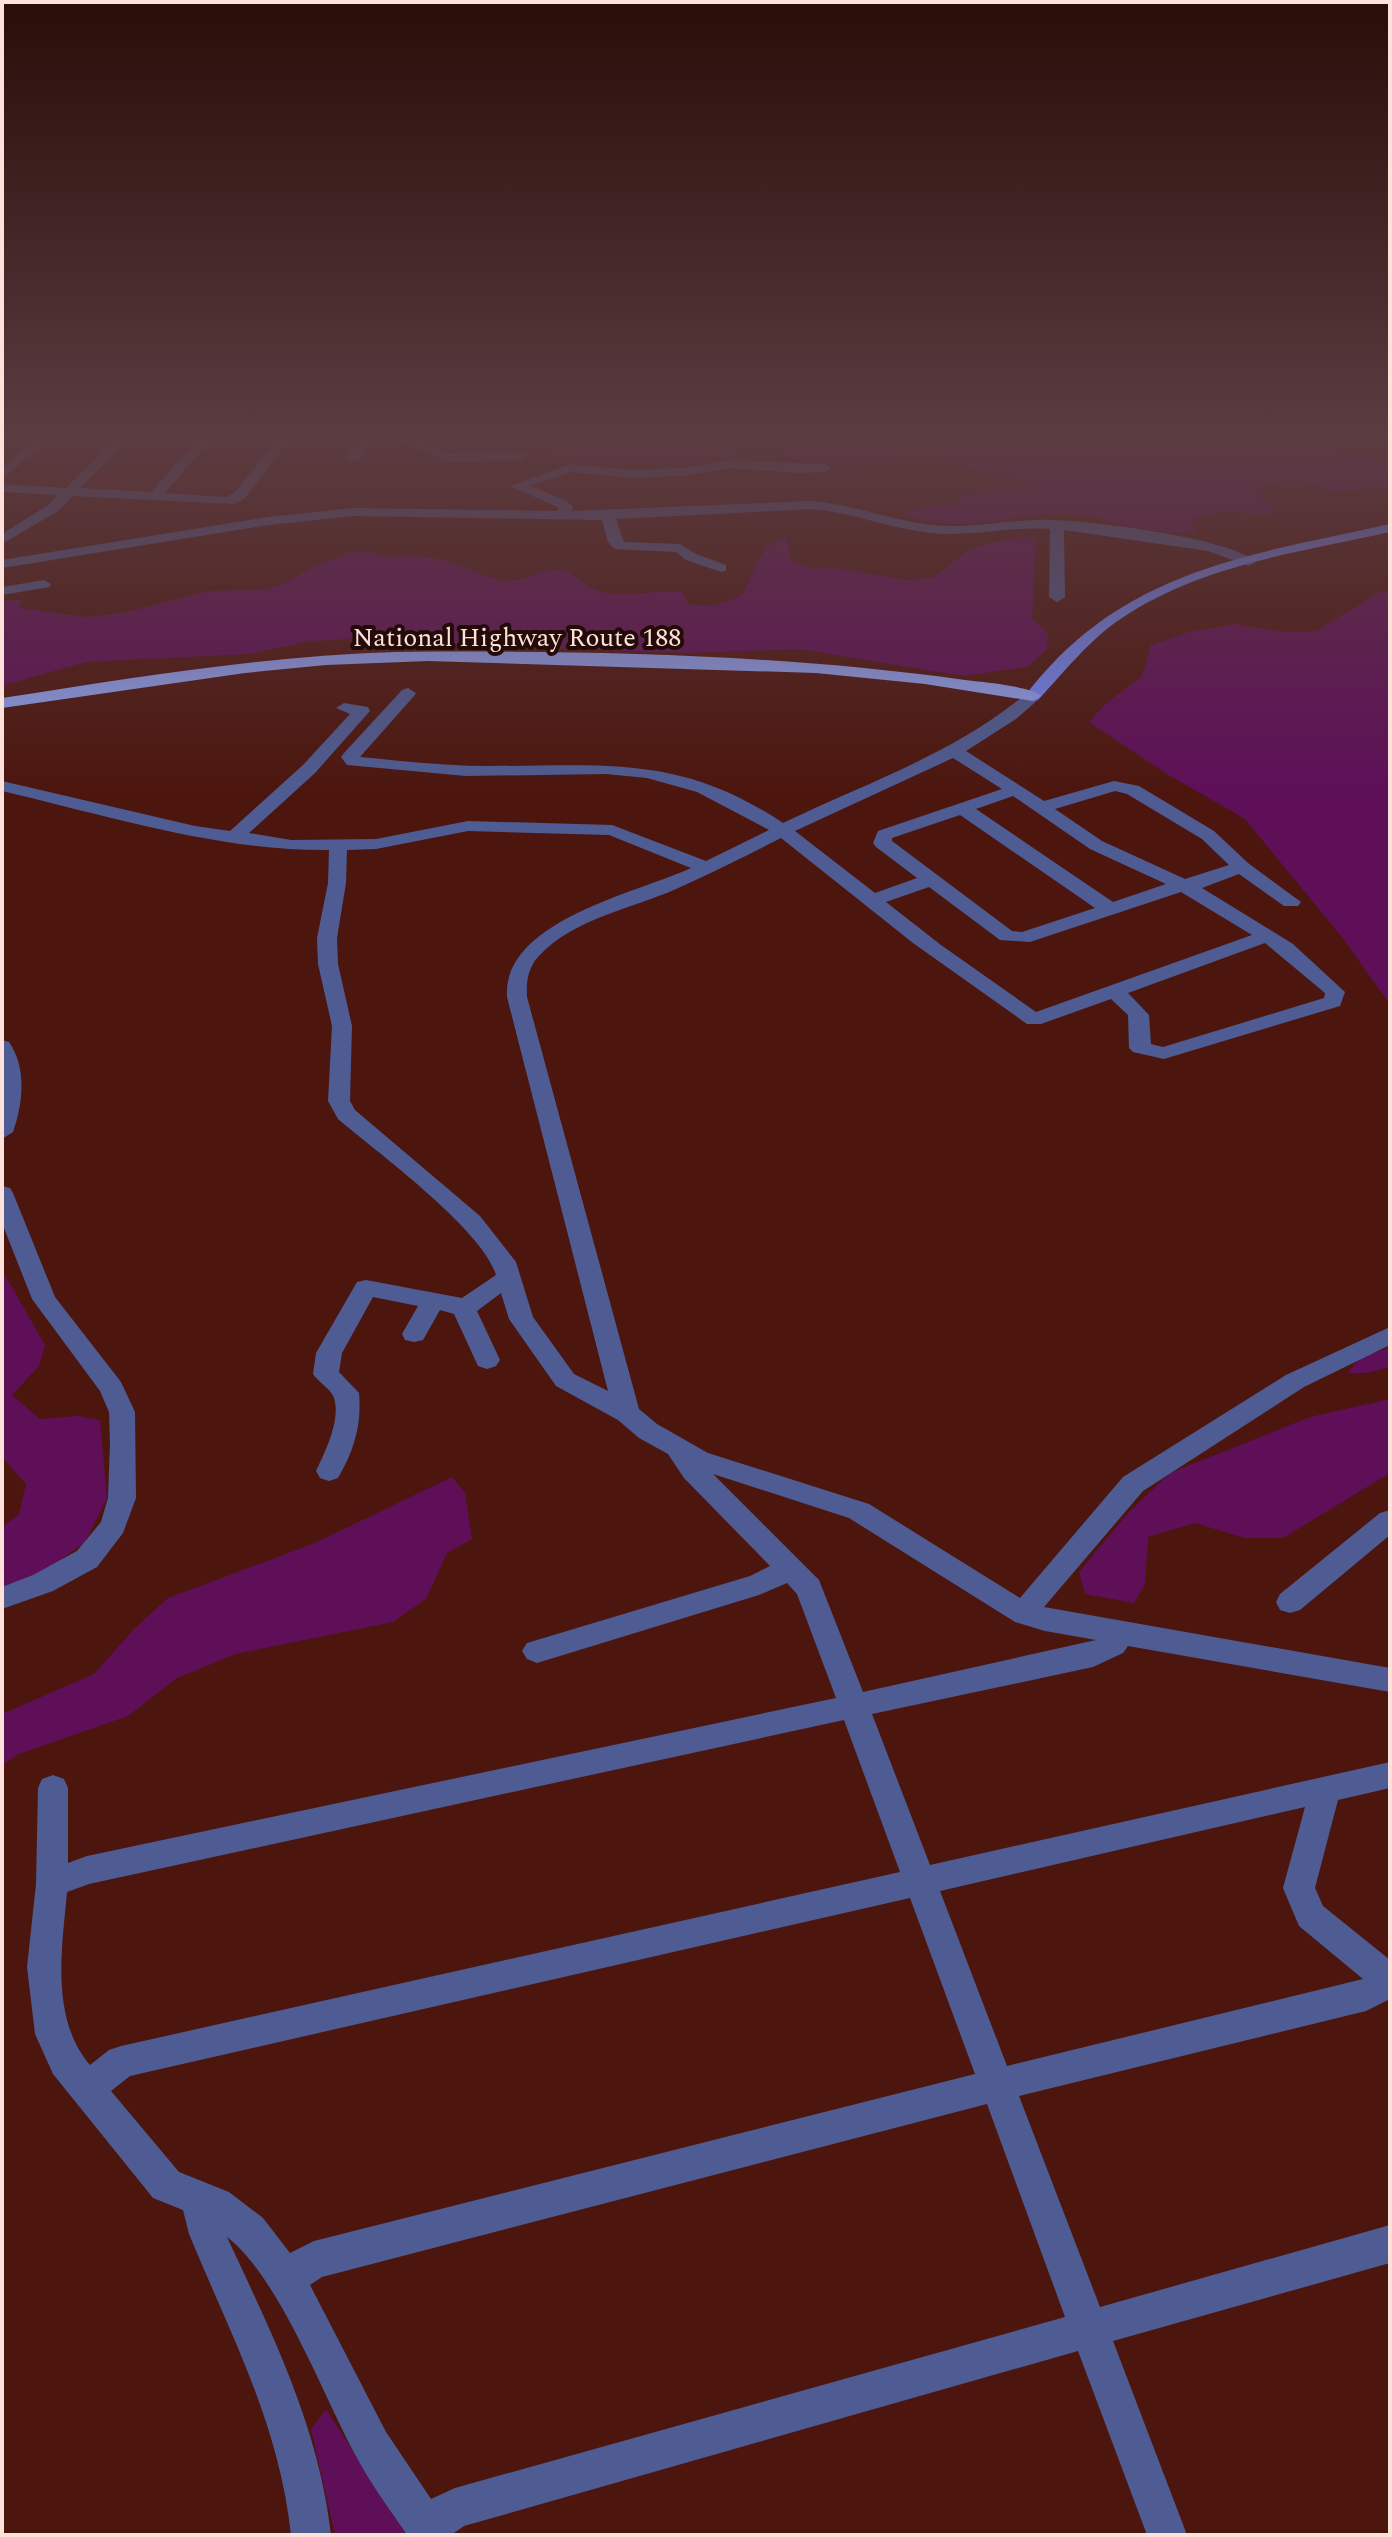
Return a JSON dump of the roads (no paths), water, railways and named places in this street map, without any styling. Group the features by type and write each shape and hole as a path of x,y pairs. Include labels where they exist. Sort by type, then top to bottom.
{"highway":[{"name":"National Highway Route 188","path":"2,703 328,660 461,657 801,667 894,674 1033,696"}],"main road":[{"path":"1033,696 1096,631 1117,614 1148,596 1182,582 1268,557"}],"street":[{"path":"2,564 43,557"},
{"path":"692,557 721,568"},
{"path":"1057,557 1057,597"},
{"path":"1236,557 1249,562"},
{"path":"2,591 44,584"},
{"path":"408,693 350,757 353,761 441,770 594,768 642,772 700,787 785,830 921,940 1034,1020 1267,936"},
{"path":"627,1413 515,985 522,963 554,934 708,868 954,752 1002,723 1033,696"},
{"path":"233,838 309,769 362,711 344,708"},
{"path":"954,752 972,760 1111,854 1183,885 1267,936 1286,948 1335,992 1333,1002 1164,1053 1140,1048 1143,1020 1137,1010 1114,992"},
{"path":"2,786 233,838 338,846 376,844 468,826 583,827 628,834 708,868"},
{"path":"1040,808 1114,786 1133,790 1208,835 1241,867 1291,902"},
{"path":"1015,790 884,835 882,843 1007,936 1023,938 1183,885 1201,883 1241,867"},
{"path":"962,808 1110,909"},
{"path":"338,846 337,883 327,938 328,964 342,1026 339,1101 346,1114 472,1221 504,1262 521,1319 565,1380 627,1413 676,1448 718,1468 859,1511 1025,1614 1119,1635 1390,1680"},
{"path":"873,900 931,880"},
{"path":"2,1046 10,1068 7,1115 2,1132"},
{"path":"2,1193 44,1299 112,1388 122,1412 123,1444 122,1498 113,1526 87,1559 43,1583 2,1598"},
{"path":"464,1309 498,1283 511,1279"},
{"path":"329,1471 346,1434 349,1416 346,1393 326,1374 329,1353 366,1288 464,1309 487,1360"},
{"path":"414,1334 433,1300"},
{"path":"1025,1614 1039,1592 1133,1484 1295,1381 1390,1335"},
{"path":"676,1448 693,1471 809,1588 1167,2535"},
{"path":"1290,1602 1390,1520"},
{"path":"537,1651 759,1584 792,1568"},
{"path":"52,1884 87,1870 1093,1655 1113,1645 1119,1635"},
{"path":"88,2088 121,2062 1390,1775"},
{"path":"53,1788 52,1884 44,1967 52,2034 65,2062 166,2185 216,2205 250,2231 286,2278 372,2446 428,2531 455,2508 1390,2244"},
{"path":"286,2278 314,2260 997,2085 1366,1995 1390,1981 1311,1916 1299,1888 1325,1790"},
{"path":"204,2200 200,2213 207,2234 291,2432 310,2507 311,2535"}]}
